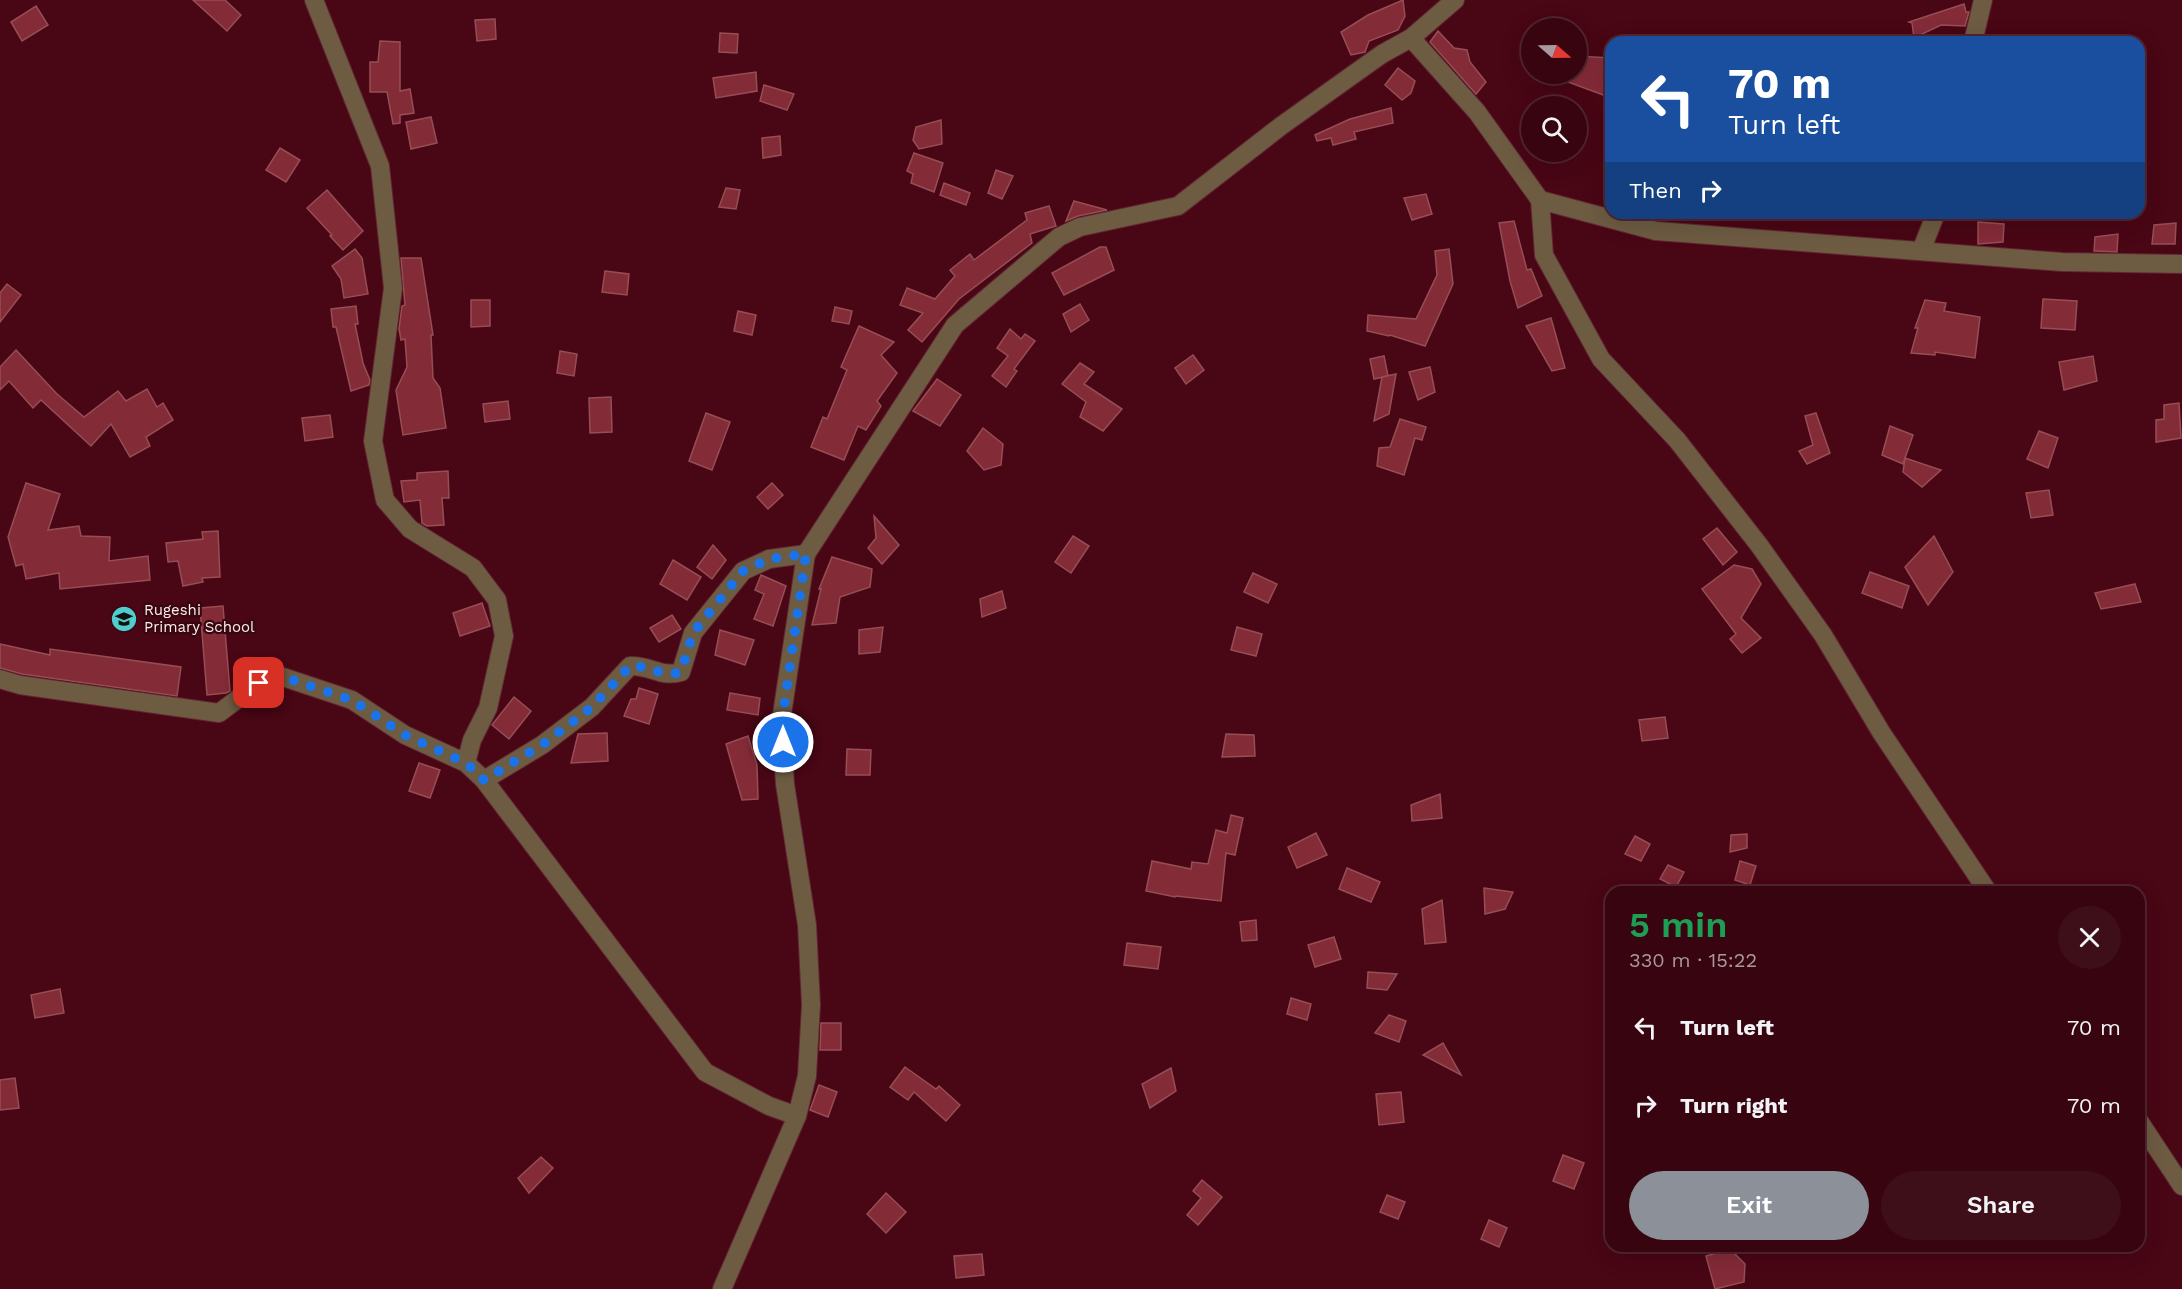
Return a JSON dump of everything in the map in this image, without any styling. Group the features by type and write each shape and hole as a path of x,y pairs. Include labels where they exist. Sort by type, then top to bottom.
{"street":[{"path":"314,0 380,166 393,288 373,441 386,500 410,529 473,568 497,600 504,636 488,708 472,740 466,763"},
{"path":"722,1289 797,1116 807,1076 811,1005 807,925 785,784 782,721 806,554 955,325 1059,237 1080,227 1178,206 1281,126 1382,54 1411,38 1455,0"},
{"path":"1974,36 1983,0"},
{"path":"1411,38 1477,112 1540,200 1544,255 1601,359 1677,440 1759,545 1823,635 1881,732 1984,886"},
{"path":"1540,200 1605,217"},
{"path":"1611,219 1656,231 2062,262 2182,264"},
{"path":"1921,251 1934,219"},
{"path":"484,780 542,745 592,707 630,666 640,665 669,675 681,672 693,633 743,571 769,559 806,554"},
{"path":"0,679 20,685 219,713 259,683 283,677 352,700 405,735 466,763 484,780 705,1072 769,1106 797,1116"},
{"path":"2145,1130 2182,1186"}],"building":[{"path":"193,0 225,0 241,15 227,31"},
{"path":"1403,0 1405,16 1398,30 1369,41 1365,52 1351,55 1341,32 1368,15"},
{"path":"1964,4 1966,12 1969,12 1965,26 1941,25 1918,36 1914,36 1912,23 1909,22"},
{"path":"36,6 48,25 22,41 11,22"},
{"path":"495,19 496,39 477,41 475,20"},
{"path":"1438,31 1454,48 1467,50 1470,62 1486,82 1476,94 1430,42"},
{"path":"720,33 738,34 737,53 719,52"},
{"path":"380,41 400,42 400,91 410,89 414,113 400,115 400,123 393,124 387,92 370,92 370,62 378,62"},
{"path":"1587,57 1605,58 1605,96 1573,84 1587,84"},
{"path":"1398,68 1415,81 1411,93 1402,100 1385,85"},
{"path":"756,72 757,91 716,98 713,78"},
{"path":"764,85 794,94 787,110 760,101"},
{"path":"1391,108 1393,123 1354,132 1356,139 1333,145 1331,138 1317,141 1315,135 1350,119"},
{"path":"431,117 437,143 411,149 406,122"},
{"path":"941,120 942,144 919,149 913,140 916,127"},
{"path":"780,136 781,155 763,158 762,138"},
{"path":"280,148 300,160 286,182 266,170"},
{"path":"914,153 943,163 934,192 911,183 913,174 907,171"},
{"path":"996,170 1013,176 1002,199 988,193"},
{"path":"944,183 970,193 966,205 940,195"},
{"path":"726,188 740,190 736,209 719,207"},
{"path":"327,190 363,231 343,250 307,208"},
{"path":"1426,194 1432,214 1412,220 1404,198"},
{"path":"1074,201 1107,210 1066,221"},
{"path":"1049,206 1056,226 1030,234 1032,243 959,299 922,342 908,330 923,313 900,305 907,288 935,299 955,276 950,270 970,254 974,260 1027,220 1025,213"},
{"path":"1514,221 1527,270 1531,269 1542,296 1518,308 1510,281 1499,223"},
{"path":"1978,222 2004,224 2003,242 1978,244"},
{"path":"2176,223 2175,244 2152,244 2154,225"},
{"path":"2118,234 2117,252 2094,251 2095,237"},
{"path":"1100,247 1106,247 1114,270 1064,295 1052,273"},
{"path":"355,249 362,258 368,294 344,298 341,279 332,266"},
{"path":"1449,249 1453,284 1425,346 1390,335 1367,331 1368,315 1416,319 1437,275 1435,251"},
{"path":"401,258 421,258 433,335 431,335 433,378 440,388 446,428 403,435 396,390 407,367 405,339 401,340 399,329 402,306 405,305"},
{"path":"605,271 629,274 627,295 602,292"},
{"path":"7,284 21,295 0,322 0,293"},
{"path":"2043,299 2077,301 2075,330 2041,328"},
{"path":"471,300 490,300 490,326 471,327"},
{"path":"1925,300 1946,303 1944,311 1980,317 1975,358 1935,352 1935,355 1911,353 1918,328 1915,328"},
{"path":"1080,304 1089,320 1071,332 1063,314"},
{"path":"356,306 358,324 355,324 363,363 370,380 369,385 351,391 336,327 333,327 331,309"},
{"path":"835,307 852,311 849,324 832,321"},
{"path":"738,311 756,315 752,335 734,331"},
{"path":"1551,318 1565,368 1552,371 1526,326"},
{"path":"859,326 894,342 881,355 897,373 877,401 881,406 866,430 858,426 844,460 811,447 823,417 827,419 847,370 841,367"},
{"path":"1010,329 1021,339 1025,334 1035,341 1014,369 1017,371 1006,387 992,376 1008,356 997,348"},
{"path":"16,350 57,394 84,417 118,391 126,401 147,389 157,407 163,403 173,420 146,437 150,446 130,457 111,424 91,446 41,400 33,408 9,381 0,390 0,367"},
{"path":"560,351 577,354 574,376 557,373"},
{"path":"1193,355 1204,370 1186,384 1175,368"},
{"path":"1384,356 1388,376 1374,379 1370,359"},
{"path":"2093,356 2097,381 2064,390 2059,362"},
{"path":"1080,363 1094,372 1084,384 1122,409 1103,431 1080,417 1086,402 1062,384"},
{"path":"1430,367 1435,392 1418,400 1409,372"},
{"path":"1396,374 1389,414 1374,421 1382,377"},
{"path":"937,379 961,395 940,426 913,411"},
{"path":"611,397 612,432 590,433 589,398"},
{"path":"508,401 510,419 485,422 483,404"},
{"path":"2179,403 2181,438 2156,442 2156,420 2164,419 2164,405"},
{"path":"706,413 730,422 712,470 689,461"},
{"path":"1816,413 1830,453 1807,464 1799,451 1813,445 1805,416"},
{"path":"330,415 333,437 305,441 302,418"},
{"path":"1400,419 1426,427 1422,440 1415,438 1404,475 1377,466 1379,448 1390,447"},
{"path":"1890,426 1913,435 1903,464 1882,455"},
{"path":"983,428 1003,444 1001,465 984,470 967,451"},
{"path":"2039,431 2058,438 2048,468 2027,459"},
{"path":"1905,458 1941,470 1922,487 1903,472"},
{"path":"448,471 449,498 442,498 444,525 427,526 422,523 420,500 404,502 401,481 417,480 417,473"},
{"path":"26,483 60,494 48,530 79,526 81,536 110,537 109,561 148,556 150,580 60,589 59,573 26,579 23,564 16,566 8,537"},
{"path":"772,483 783,495 768,509 757,497"},
{"path":"2049,490 2053,515 2031,518 2026,493"},
{"path":"874,516 899,545 882,564 868,548 876,538"},
{"path":"1717,528 1737,552 1723,565 1703,539"},
{"path":"218,531 220,577 202,578 203,582 183,586 178,561 168,562 166,543 203,539 202,532"},
{"path":"1073,536 1089,546 1071,573 1055,562"},
{"path":"1934,536 1953,572 1928,605 1905,567"},
{"path":"713,545 726,560 712,579 697,567"},
{"path":"832,557 872,569 870,587 840,597 836,623 812,625 821,589 819,589"},
{"path":"673,560 701,577 687,600 660,584"},
{"path":"1734,565 1752,569 1761,584 1741,618 1761,638 1742,653 1730,639 1736,634 1702,589"},
{"path":"1870,572 1909,586 1902,608 1862,593"},
{"path":"1253,573 1277,584 1268,603 1244,592"},
{"path":"761,575 786,586 773,626 754,619 764,594 755,590"},
{"path":"2135,584 2141,602 2101,609 2095,593"},
{"path":"1002,591 1006,608 982,617 980,599"},
{"path":"482,603 490,626 460,636 453,613"},
{"path":"223,606 230,691 207,695 200,608"},
{"path":"672,615 681,629 659,642 650,628"},
{"path":"883,627 880,652 859,654 859,630"},
{"path":"1237,627 1262,634 1256,656 1231,650"},
{"path":"720,630 754,640 745,665 715,655"},
{"path":"0,644 50,655 50,649 181,667 177,696 22,674 0,668"},
{"path":"639,688 658,694 649,724 624,716 631,699 636,699"},
{"path":"730,693 760,698 758,715 727,710"},
{"path":"514,697 531,711 509,739 492,725"},
{"path":"1665,717 1668,738 1642,741 1639,720"},
{"path":"607,733 608,761 571,763 578,734"},
{"path":"1226,734 1254,735 1255,756 1222,757"},
{"path":"748,736 757,765 758,799 742,800 726,744"},
{"path":"847,749 871,750 870,775 846,775"},
{"path":"419,763 440,770 430,798 409,791"},
{"path":"1440,794 1442,818 1412,821 1411,805"},
{"path":"1231,815 1243,818 1235,855 1226,853 1221,901 1175,897 1146,891 1152,861 1191,869 1192,862 1208,864 1216,830 1227,833"},
{"path":"1316,833 1327,855 1297,868 1288,847"},
{"path":"1747,834 1747,848 1730,852 1731,835"},
{"path":"1635,836 1650,844 1641,861 1625,854"},
{"path":"1740,861 1756,866 1750,885 1735,880"},
{"path":"1668,865 1684,872 1677,886 1660,879"},
{"path":"1347,868 1380,882 1371,902 1339,889"},
{"path":"1484,888 1513,892 1505,909 1485,914"},
{"path":"1442,900 1446,942 1425,944 1422,909"},
{"path":"1256,920 1257,940 1242,941 1240,922"},
{"path":"1334,937 1341,959 1315,967 1308,945"},
{"path":"1127,943 1161,947 1158,969 1124,965"},
{"path":"1368,972 1397,974 1387,990 1367,988"},
{"path":"60,989 64,1013 35,1018 31,995"},
{"path":"1291,998 1311,1004 1307,1020 1287,1014"},
{"path":"1389,1015 1406,1021 1399,1042 1375,1033"},
{"path":"821,1023 841,1023 841,1050 820,1050"},
{"path":"1443,1043 1461,1075 1423,1055"},
{"path":"905,1067 936,1089 939,1086 960,1105 946,1121 914,1092 908,1100 890,1087"},
{"path":"1171,1068 1176,1091 1150,1108 1142,1084"},
{"path":"15,1078 19,1108 0,1110 0,1080"},
{"path":"819,1085 837,1092 828,1117 810,1110"},
{"path":"1401,1092 1404,1122 1379,1125 1376,1094"},
{"path":"1563,1155 1584,1163 1574,1189 1553,1181"},
{"path":"541,1157 553,1168 529,1193 518,1178"},
{"path":"1202,1180 1222,1197 1198,1225 1187,1215 1201,1198 1193,1191"},
{"path":"886,1193 906,1212 886,1233 867,1214"},
{"path":"1387,1195 1405,1202 1398,1219 1380,1212"},
{"path":"1489,1220 1507,1228 1499,1247 1481,1239"},
{"path":"1720,1252 1733,1252 1745,1264 1744,1282 1715,1289 1706,1256"},
{"path":"982,1254 984,1275 956,1278 954,1256"}],"place":[{"name":"Rugeshi Primary School","path":"124,619"}],"route":[{"path":"259,683 283,677 352,700 405,735 466,763 484,780 542,745 592,707 630,666 640,665 669,675 681,672 693,633 743,571 769,559 806,554 782,721 783,742"}]}
